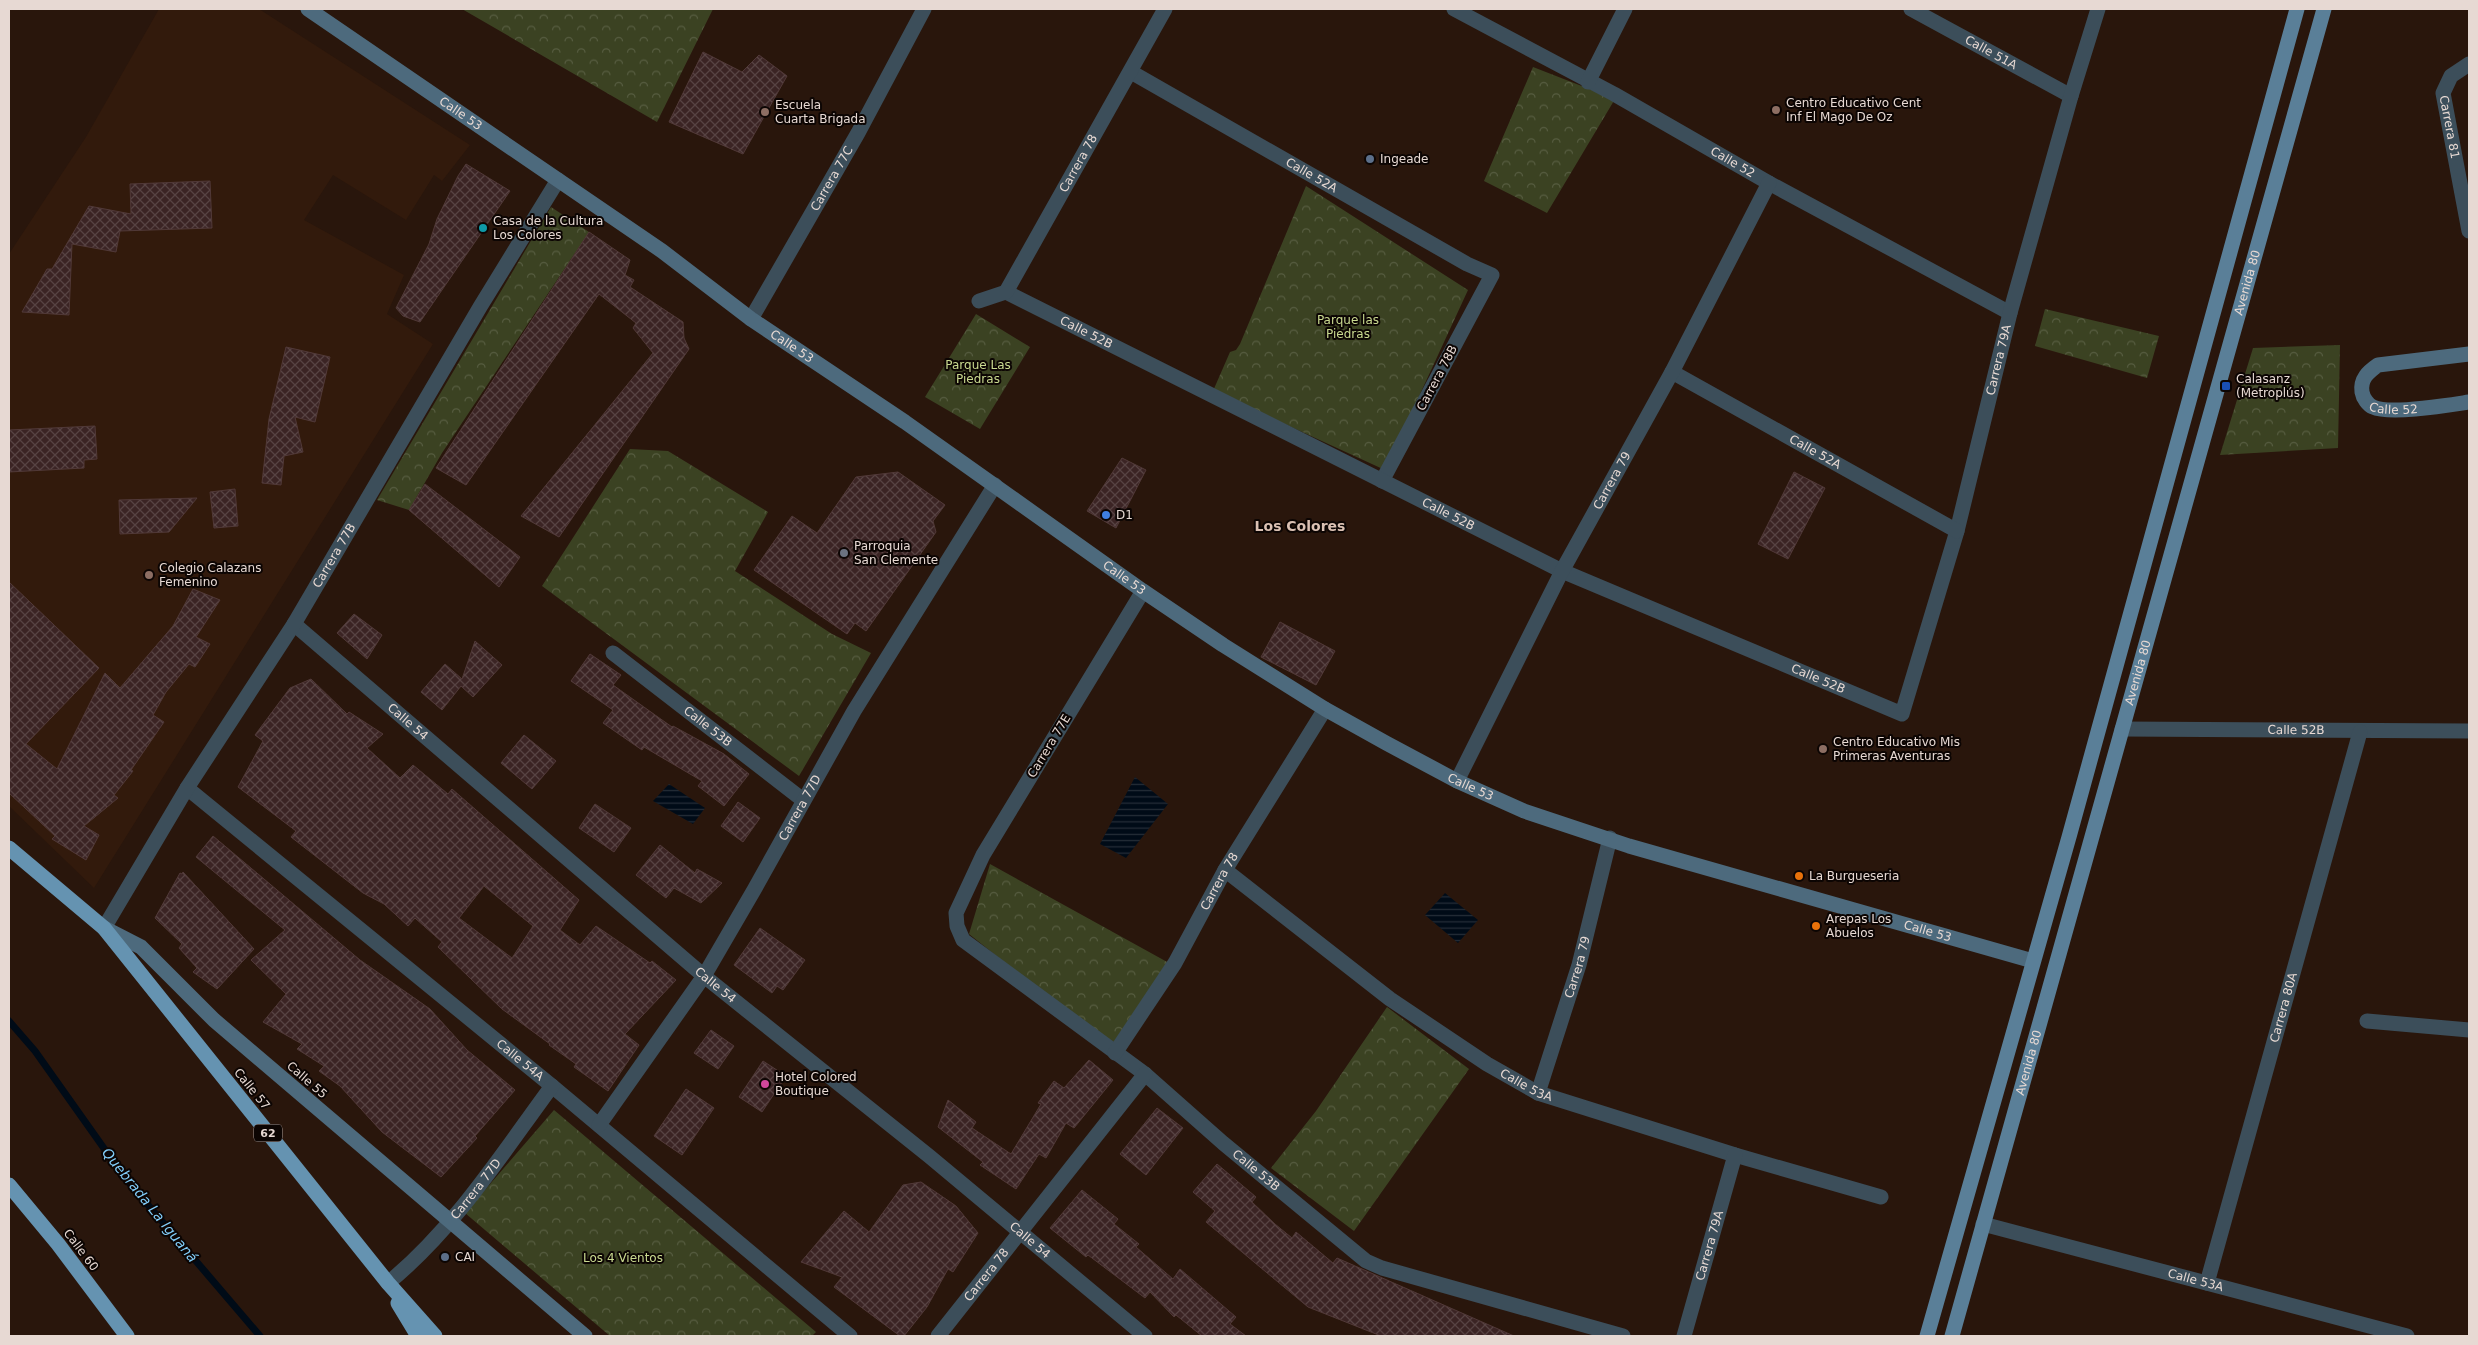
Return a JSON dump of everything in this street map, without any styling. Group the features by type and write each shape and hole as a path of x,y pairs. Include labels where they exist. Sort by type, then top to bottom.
{"highway":[{"name":"Calle 55","path":"9,848 104,928"},
{"name":"Calle 57","path":"104,928 388,1283 435,1336"},
{"name":"Calle 60","path":"9,1185 58,1244 127,1336"},
{"path":"388,1283 410,1326 418,1336"}],"main road":[{"name":"Avenida 80","path":"1927,1336 2297,9"},
{"name":"Avenida 80","path":"1952,1336 2324,9"}],"street":[{"name":"Calle 53","path":"308,9 662,251 751,319 995,485 1143,591 1223,645 1325,709 1457,781 1524,811 1610,838 2033,961"},
{"name":"Carrera 77C","path":"751,319 858,133 924,9"},
{"name":"Carrera 78","path":"1006,292 1165,9"},
{"name":"Calle 52","path":"1454,9 1588,82 1614,94 1769,183 2010,313"},
{"path":"1588,82 1625,9"},
{"name":"Calle 51A","path":"1911,9 2071,96"},
{"name":"Carrera 79A","path":"1902,714 1957,531 2010,313 2071,96 2098,9"},
{"name":"Carrera 81","path":"2469,64 2451,76 2443,93 2469,231"},
{"name":"Calle 52A","path":"1131,72 1467,264 1492,276"},
{"name":"Carrera 77B","path":"104,928 186,788 294,624 480,307 558,180"},
{"name":"Carrera 79","path":"1457,781 1562,570 1672,372 1769,183"},
{"name":"Carrera 78B","path":"1382,480 1492,276"},
{"path":"978,301 1006,292"},
{"name":"Calle 52B","path":"1006,292 1562,570 1902,714"},
{"name":"Calle 52","path":"2469,354 2378,365 2368,372 2361,382 2362,394 2368,404 2375,408 2395,410 2469,402"},
{"name":"Calle 52A","path":"1672,372 1957,531"},
{"name":"Carrera 77D","path":"599,1125 704,976 854,711 995,485"},
{"name":"Carrera 77E","path":"959,905 983,855 1143,591"},
{"name":"Calle 54","path":"294,624 704,976 1020,1231 1145,1336"},
{"name":"Calle 53B","path":"613,652 802,800"},
{"name":"Carrera 78","path":"1116,1053 1175,963 1225,870 1325,709"},
{"name":"Calle 52B","path":"2122,729 2360,732 2469,731"},
{"name":"Carrera 80A","path":"2207,1283 2360,732"},
{"name":"Calle 54A","path":"186,788 552,1086 850,1336"},
{"name":"Carrera 79","path":"1538,1093 1579,965 1610,838"},
{"name":"Calle 53A","path":"1225,870 1390,999 1487,1064 1538,1093 1735,1155 1881,1197"},
{"name":"Calle 53B","path":"959,905 956,919 964,940 1145,1074 1223,1142 1366,1261 1382,1268 1624,1336"},
{"name":"Calle 55","path":"104,928 141,947 214,1020 450,1223 585,1336"},
{"path":"2366,1022 2469,1030"},
{"name":"Carrera 78","path":"938,1336 1145,1074"},
{"name":"Carrera 77D","path":"388,1283 407,1268 450,1223 552,1086"},
{"name":"Carrera 79A","path":"1684,1336 1735,1155"},
{"name":"Calle 53A","path":"1983,1224 2407,1336"}],"shaded area":[{"name":"Colegio Calazans Femenino","path":"159,9 259,9 470,145 442,181 434,175 406,220 333,175 304,220 404,275 387,314 433,344 94,888 9,806 9,254 86,137"},
{"path":"1135,777 1168,804 1126,858 1100,844"},
{"path":"669,784 705,808 693,824 653,801"},
{"path":"1445,893 1478,920 1458,943 1425,915"}],"green space":[{"path":"462,9 713,9 657,122"},
{"path":"1533,67 1615,99 1547,213 1484,181"},
{"name":"Parque las Piedras","path":"1306,186 1468,290 1385,470 1213,391 1230,352 1236,350 1240,344"},
{"path":"551,207 589,232 442,453 409,510 377,500"},
{"path":"2045,309 2159,336 2147,378 2035,346"},
{"name":"Parque Las Piedras","path":"976,314 1030,347 980,429 925,397"},
{"path":"2340,345 2338,448 2220,455 2253,348"},
{"path":"630,449 668,451 768,512 735,571 832,634 871,653 799,776 542,586"},
{"path":"990,864 1169,963 1115,1050 969,934"},
{"path":"1387,1007 1469,1069 1354,1231 1271,1168 1316,1111"},
{"name":"Los 4 Vientos","path":"554,1110 816,1332 812,1336 610,1336 465,1213"}],"building":[{"path":"703,52 742,72 759,55 787,76 743,154 669,122"},
{"name":"Casa de la Cultura Los Colores","path":"466,164 510,191 420,322 403,316 396,308 429,244 437,219"},
{"path":"210,181 212,228 120,231 116,252 72,244 69,315 22,312 47,269 52,269 89,206 131,214 130,184"},
{"path":"589,232 630,260 625,275 634,280 630,287 683,322 684,338 689,349 559,537 521,516 653,353 633,328 636,323 599,294 466,485 436,468"},
{"path":"286,347 330,357 315,422 295,417 303,452 284,456 281,485 262,483 269,419"},
{"path":"95,426 97,459 84,460 84,468 9,472 9,430"},
{"path":"1122,458 1146,470 1116,528 1087,511"},
{"name":"Parroquia San Clemente","path":"898,472 945,505 933,521 936,532 866,631 855,623 847,634 754,570 792,516 817,533 856,477"},
{"path":"1794,472 1825,488 1788,559 1758,544"},
{"path":"425,484 520,557 499,587 409,510"},
{"path":"235,489 238,526 214,528 210,492"},
{"path":"197,498 169,532 120,534 119,500"},
{"path":"9,582 99,668 26,744 57,769 105,673 120,688 173,626 193,589 220,600 196,637 210,644 195,667 189,664 166,692 153,715 164,722 131,770 133,771 114,795 118,798 84,826 99,835 86,860 52,839 55,836 9,793"},
{"path":"354,614 382,635 367,659 337,633"},
{"path":"1280,622 1335,651 1316,685 1261,657"},
{"path":"475,641 502,665 473,697 461,686 442,710 421,692 445,664 462,679"},
{"path":"590,654 621,675 613,685 672,727 724,754 749,774 724,806 698,786 702,781 644,747 642,750 603,723 613,710 571,681"},
{"path":"311,679 347,714 349,712 383,734 367,748 400,778 413,765 448,794 452,789 579,900 560,930 580,945 596,926 650,963 652,961 676,980 625,1034 639,1045 608,1091 574,1067 576,1064 502,1009 438,947 442,942 415,918 408,926 384,904 363,893 291,837 296,831 238,787 263,741 255,735 290,688","holes":["484,886 533,926 512,958 459,918"]},
{"path":"524,735 556,761 532,789 501,763"},
{"path":"738,802 760,818 743,842 721,826"},
{"path":"595,804 631,828 614,852 579,828"},
{"path":"213,836 360,960 430,1009 467,1050 515,1090 475,1136 477,1138 441,1177 382,1132 340,1086 319,1071 324,1066 297,1049 302,1044 263,1022 286,994 251,960 285,930 196,857"},
{"path":"660,845 695,873 697,869 722,883 701,903 674,888 666,898 636,875"},
{"path":"183,872 254,949 217,989 193,972 197,968 179,948 182,944 155,918 180,873 182,874"},
{"path":"760,928 805,960 783,990 777,986 772,993 734,965"},
{"path":"711,1030 734,1046 718,1069 694,1053"},
{"path":"1089,1060 1113,1080 1074,1128 1066,1123 1046,1158 1039,1154 1016,1189 980,1165 983,1162 938,1127 948,1100 976,1122 972,1128 1011,1154 1041,1104 1038,1103 1054,1081 1064,1088"},
{"path":"763,1061 786,1076 762,1112 739,1097"},
{"path":"686,1089 714,1108 682,1155 654,1136"},
{"path":"1157,1108 1183,1128 1146,1175 1120,1154"},
{"path":"1217,1164 1256,1197 1252,1202 1275,1224 1292,1238 1296,1232 1333,1263 1337,1258 1514,1336 1381,1336 1308,1307 1206,1222 1215,1211 1193,1192"},
{"path":"921,1182 956,1206 978,1233 953,1272 948,1269 927,1307 904,1336 900,1336 834,1287 842,1277 801,1262 844,1211 869,1232 903,1185"},
{"path":"1082,1190 1118,1219 1114,1224 1139,1244 1136,1247 1173,1279 1180,1269 1236,1317 1230,1324 1246,1336 1202,1336 1176,1315 1174,1317 1150,1292 1145,1298 1088,1255 1086,1257 1050,1228"}],"waterway":[{"name":"Quebrada La Iguaná","path":"9,1021 35,1051 125,1178 260,1336"}],"place":[{"name":"Centro Educativo Cent Inf El Mago De Oz","path":"1776,110"},
{"name":"Escuela Cuarta Brigada","path":"765,112"},
{"name":"Ingeade","path":"1370,159"},
{"name":"Casa de la Cultura Los Colores","path":"483,228"},
{"name":"Calasanz (Metroplús)","path":"2226,386"},
{"name":"D1","path":"1106,515"},
{"name":"Parroquia San Clemente","path":"844,553"},
{"name":"Colegio Calazans Femenino","path":"149,575"},
{"name":"Centro Educativo Mis Primeras Aventuras","path":"1823,749"},
{"name":"La Burgueseria","path":"1799,876"},
{"name":"Arepas Los Abuelos","path":"1816,926"},
{"name":"Hotel Colored Boutique","path":"765,1084"},
{"name":"CAI","path":"445,1257"}],"district":[{"name":"Los Colores","path":"1300,526"}]}
